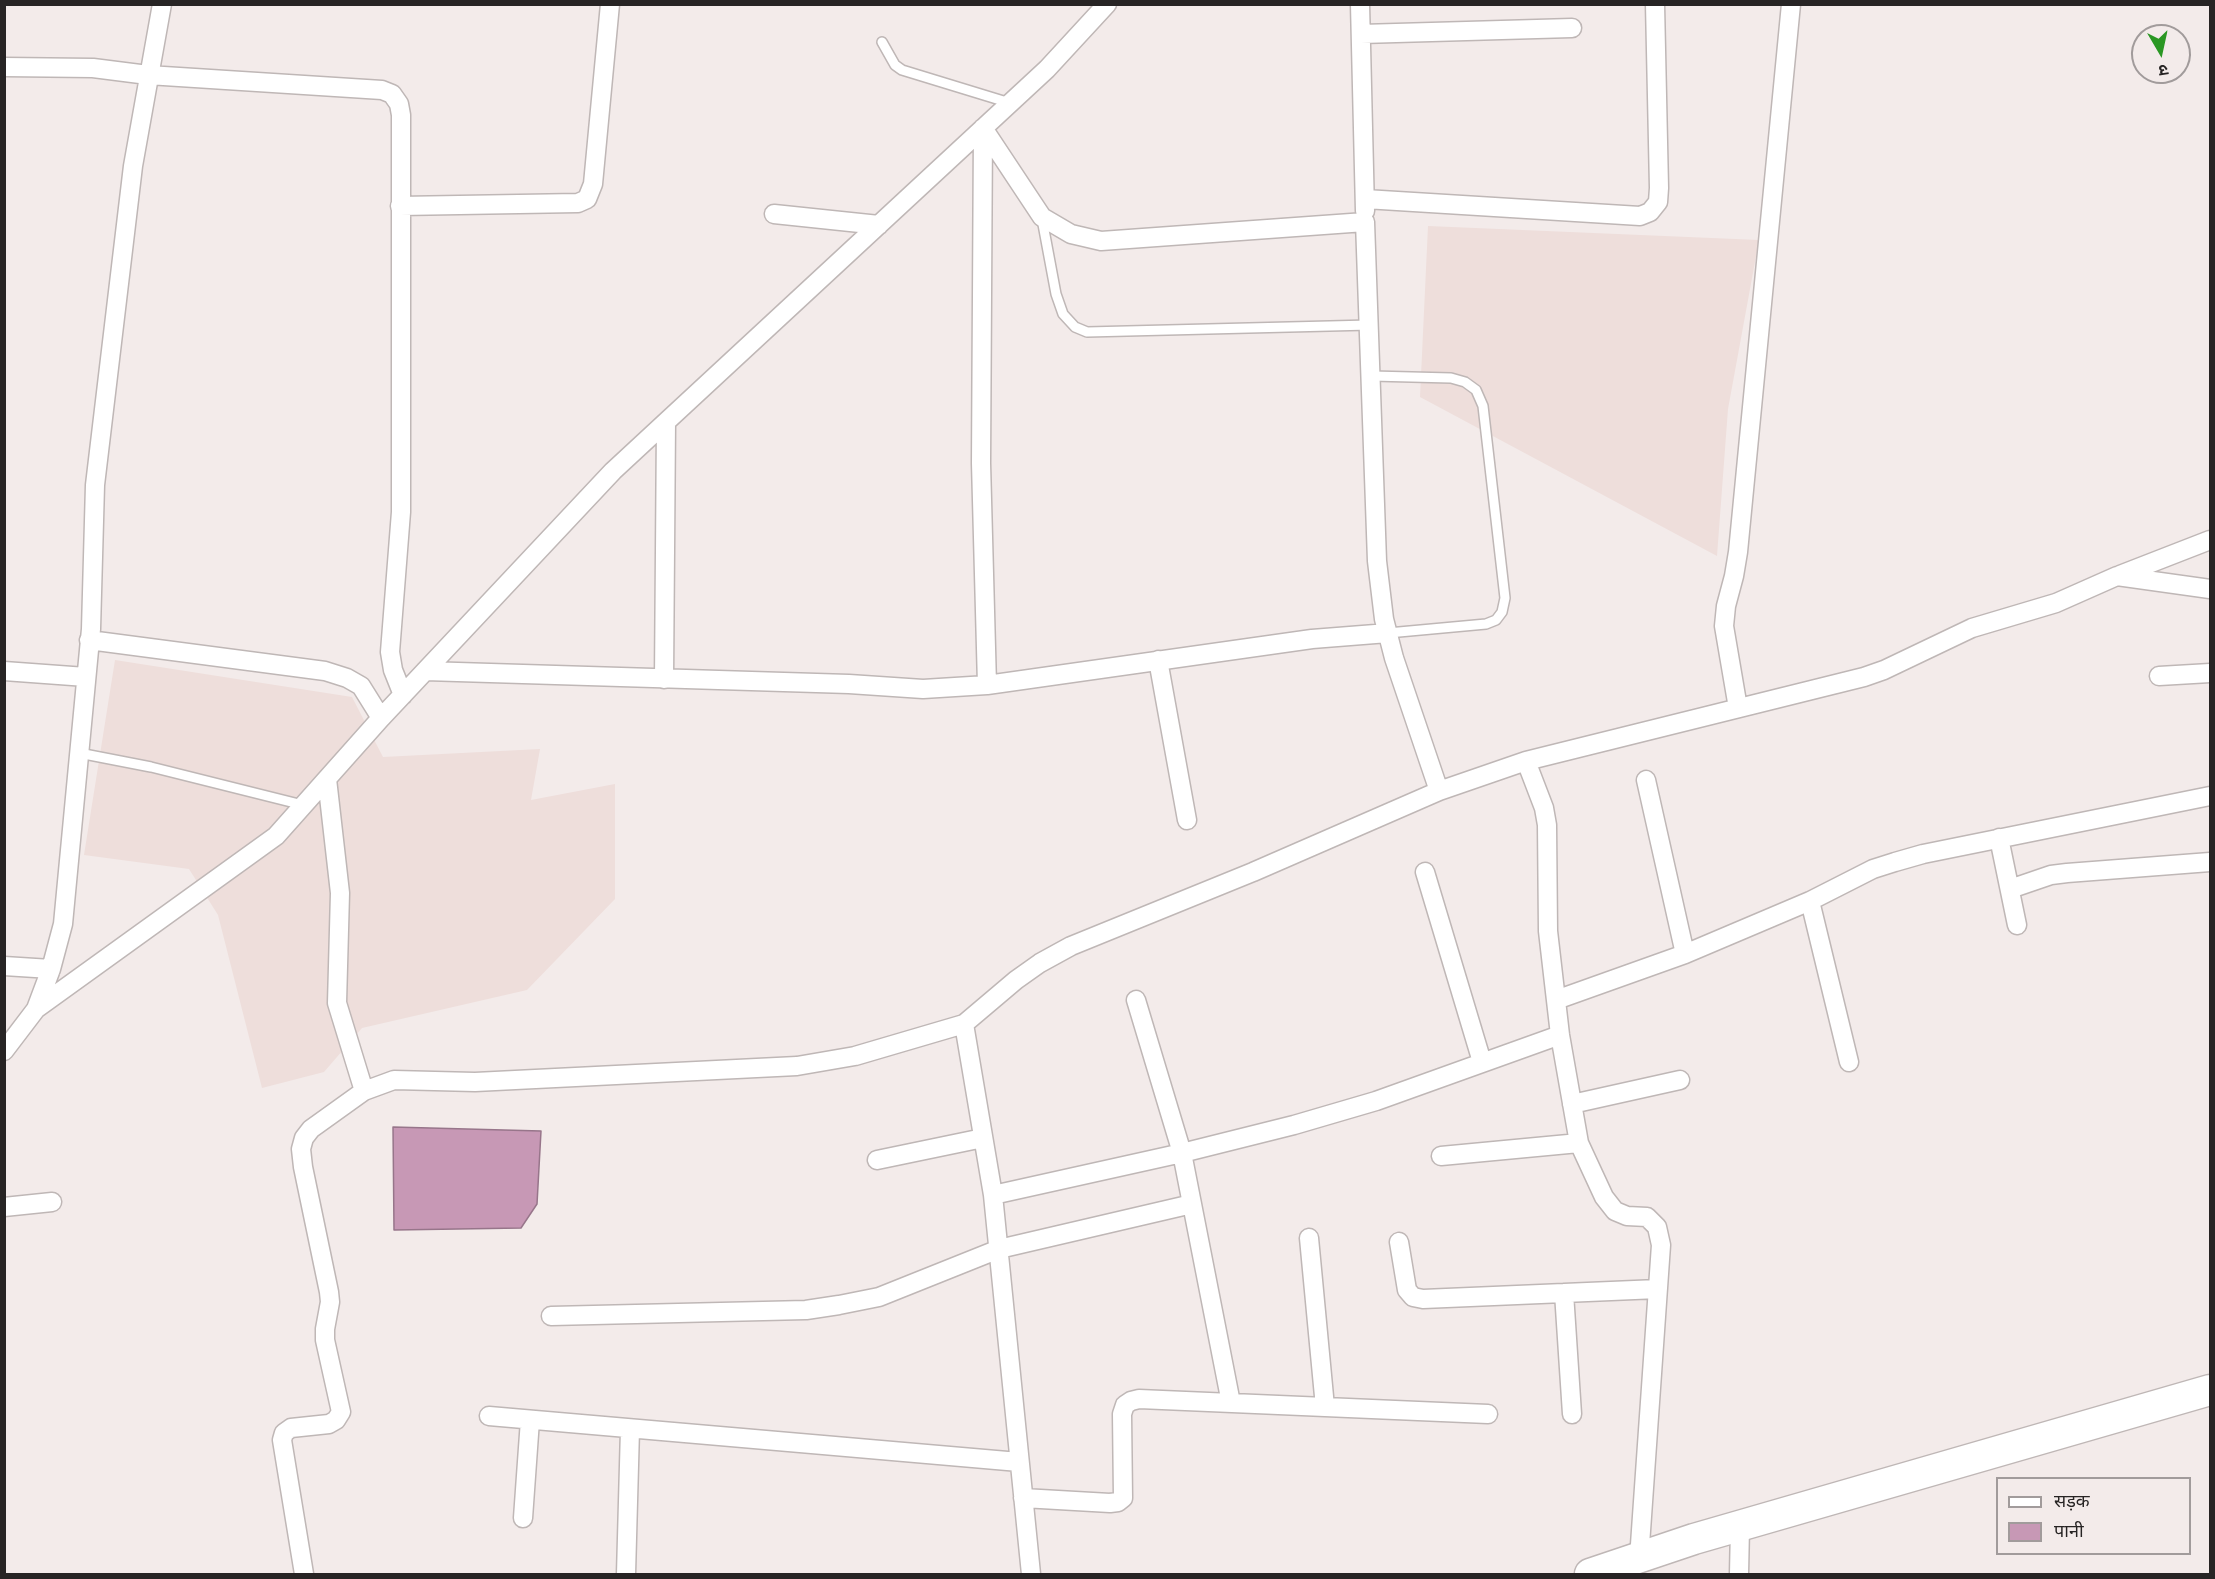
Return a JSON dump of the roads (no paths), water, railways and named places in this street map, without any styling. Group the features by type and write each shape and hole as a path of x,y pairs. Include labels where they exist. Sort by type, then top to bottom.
{"main road":[{"path":"1590,1575 1694,1539 2211,1390"}],"street":[{"path":"4,1051 36,1009 51,969 63,924 89,640 95,485 133,166 162,4"},
{"path":"400,206 578,203 587,199 593,184 610,4"},
{"path":"36,1009 276,836 381,718 613,471 1047,69 1107,4"},
{"path":"1360,4 1377,561 1388,633 1439,791"},
{"path":"1365,199 1640,216 1650,212 1658,202 1659,188 1655,4"},
{"path":"1738,708 1724,626 1738,552 1791,4"},
{"path":"1360,34 1572,28"},
{"path":"4,67 93,68 148,75 382,90 392,94 399,104 401,115 401,512 390,652 393,670 403,695"},
{"path":"983,129 1042,217 1071,234 1101,241 1365,222"},
{"path":"983,129 981,463 987,685"},
{"path":"774,214 879,225"},
{"path":"664,679 666,423"},
{"path":"304,1575 282,1440 284,1433 291,1428 329,1424 336,1420 341,1412 326,1340 329,1292 301,1149 304,1138 311,1130 364,1091 394,1080 475,1082 797,1066 855,1056 964,1024 1016,980 1040,963 1071,946 1253,872 1439,791 1526,761 1864,677 1884,670 1972,628 2056,603 2117,576 2211,540"},
{"path":"2117,576 2211,589"},
{"path":"425,671 849,684 923,689 987,685 1312,639 1388,633"},
{"path":"89,640 325,670 361,686 381,718"},
{"path":"1158,660 1187,819"},
{"path":"4,671 86,677"},
{"path":"2158,676 2211,674"},
{"path":"1526,761 1544,808 1547,825 1548,931 1560,1035 1579,1143 1604,1197 1616,1211 1627,1216 1647,1218 1657,1227 1661,1245 1639,1559"},
{"path":"327,779 340,893 337,1003 364,1091"},
{"path":"1646,780 1685,954"},
{"path":"1556,1000 1685,954 1809,901 1873,869 1894,862 1999,838 2211,796"},
{"path":"1999,838 2018,925"},
{"path":"2010,889 2051,875 2211,862"},
{"path":"1425,872 1482,1062"},
{"path":"1809,901 1849,1062"},
{"path":"4,966 51,969"},
{"path":"1136,1000 1182,1153 1231,1403"},
{"path":"964,1024 993,1195 1031,1575"},
{"path":"993,1195 1182,1153 1294,1125 1376,1101 1560,1035"},
{"path":"1572,1104 1680,1080"},
{"path":"877,1160 983,1138"},
{"path":"1441,1156 1579,1143"},
{"path":"4,1207 52,1202"},
{"path":"551,1316 806,1310 839,1305 879,1297 999,1249 1192,1204"},
{"path":"1309,1238 1325,1407"},
{"path":"1399,1242 1404,1283 1413,1297 1423,1299 1658,1289"},
{"path":"1564,1293 1572,1414"},
{"path":"1023,1498 1110,1503 1118,1502 1123,1498 1122,1414 1125,1405 1139,1399 1488,1414"},
{"path":"489,1416 1019,1462"},
{"path":"523,1518 530,1420"},
{"path":"626,1575 630,1429"},
{"path":"1739,1575 1740,1527"}],"lane":[{"path":"882,42 895,65 902,70 1010,103"},
{"path":"1042,217 1056,294 1063,314 1075,327 1087,332 1370,325"},
{"path":"1372,376 1451,378 1465,382 1476,390 1483,406 1505,598 1502,612 1496,620 1486,624 1388,633"},
{"path":"78,753 151,767 303,805"}],"water":[{"path":"393,1127 541,1131 537,1204 521,1228 394,1230"}]}
